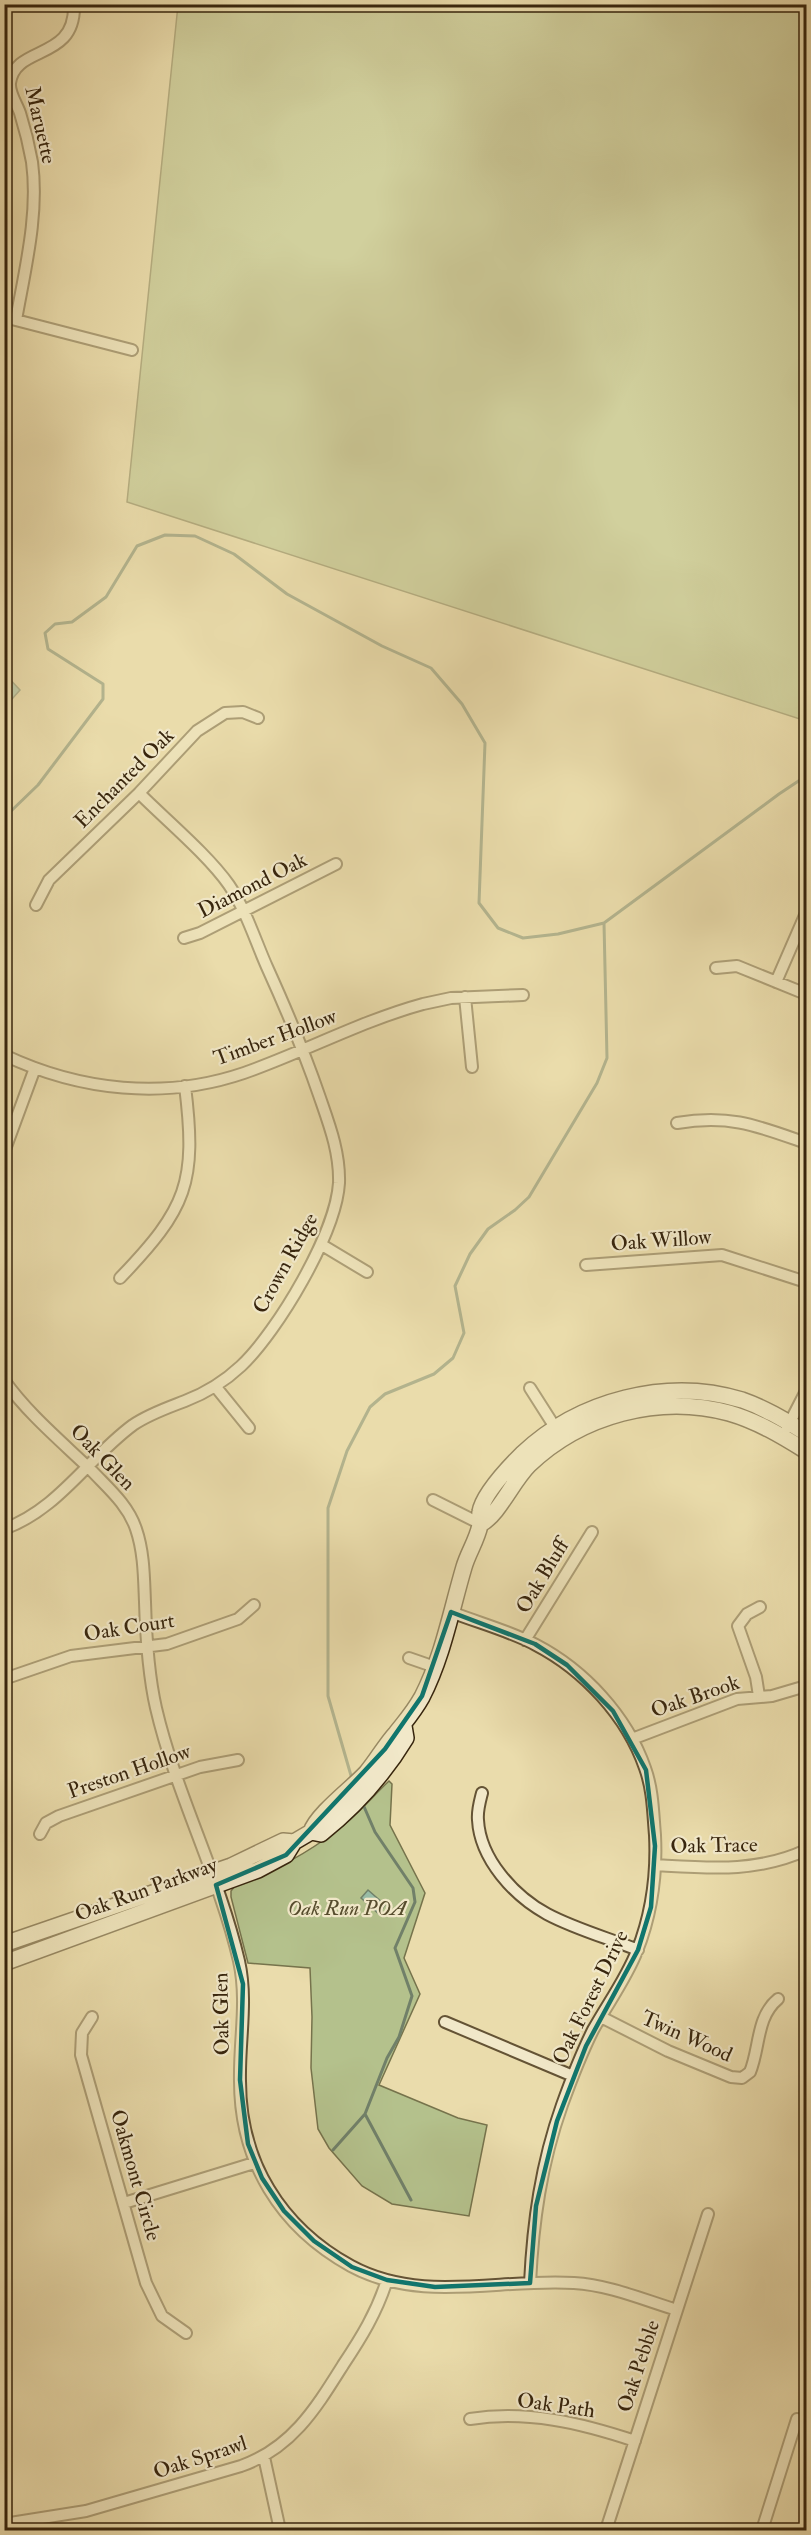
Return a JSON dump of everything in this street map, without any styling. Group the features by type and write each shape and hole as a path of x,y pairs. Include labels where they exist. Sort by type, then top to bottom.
{"street":[{"name":"Maruette","path":"16,320 29,243 34,193 28,142 10,84 18,66 56,46 67,34 74,16 74,4"},
{"path":"4,317 132,350"},
{"name":"Enchanted Oak","path":"36,905 49,880 206,724 225,713 235,711 258,718"},
{"name":"Crown Ridge","path":"4,1529 36,1513 140,1421 215,1386 234,1372 259,1347 322,1245 333,1216 337,1194 334,1137 303,1049 234,892 221,875 139,793"},
{"name":"Diamond Oak","path":"184,938 200,933 336,864"},
{"path":"776,982 807,913"},
{"path":"716,968 737,966 807,994"},
{"name":"Timber Hollow","path":"4,1055 73,1080 105,1086 148,1089 185,1086 242,1073 408,1008 465,997 523,995"},
{"path":"465,997 472,1068"},
{"path":"4,1152 35,1068"},
{"path":"120,1278 166,1227 186,1185 191,1150 185,1086"},
{"path":"677,1123 696,1120 744,1122 807,1143"},
{"path":"322,1245 367,1272"},
{"name":"Oak Willow","path":"586,1265 722,1254 807,1282"},
{"name":"Oak Glen","path":"4,1380 30,1410 120,1501 136,1529 143,1569 147,1647 156,1708 240,1962 243,1984 240,2092 243,2124 254,2163 285,2211 314,2241 352,2266 387,2280 453,2288 570,2282 595,2286 677,2310"},
{"path":"215,1386 249,1428"},
{"path":"530,1388 559,1434"},
{"name":"Oak Run Parkway","path":"4,1944 214,1879 258,1870 286,1855 294,1842 311,1832 314,1821 336,1813 368,1771 389,1754 396,1731 404,1726 422,1696 435,1668 464,1565 481,1524 479,1512 501,1478 529,1448 559,1434 614,1401 671,1391 742,1400 787,1430 807,1451"},
{"path":"787,1430 807,1391"},
{"name":"Oak Run Parkway","path":"787,1430 807,1433"},
{"path":"432,1500 481,1524"},
{"name":"Oak Bluff","path":"525,1640 592,1532"},
{"name":"Oak Court","path":"4,1679 71,1656 167,1644 231,1622 245,1615 254,1605"},
{"path":"759,1696 756,1677 738,1626 743,1618 760,1607"},
{"name":"Oak Forest Drive","path":"451,1612 535,1644 590,1683 604,1698 632,1739 646,1770 653,1798 656,1865 651,1907 638,1950 601,2017 573,2076 552,2134 533,2235 530,2283"},
{"path":"409,1658 435,1668"},
{"name":"Oak Brook","path":"632,1739 737,1699 772,1696 807,1686"},
{"name":"Preston Hollow","path":"40,1834 46,1823 59,1816 177,1774 210,1764 238,1760"},
{"path":"482,1792 477,1818 486,1852 497,1869 522,1897 559,1920 638,1950"},
{"name":"Oak Trace","path":"656,1865 740,1868 771,1863 807,1850"},
{"name":"Oak Run Parkway","path":"4,1963 214,1879"},
{"name":"Twin Wood","path":"601,2017 668,2051 731,2077 742,2078 750,2072 763,2020 769,2008 778,1999"},
{"name":"Oakmont Circle","path":"92,2017 82,2032 81,2055 150,2295 162,2316 186,2333"},
{"path":"445,2022 573,2076"},
{"path":"124,2204 254,2163"},
{"name":"Oak Pebble","path":"606,2530 708,2214"},
{"name":"Oak Sprawl","path":"4,2524 86,2511 264,2457 298,2430 319,2404 373,2317 387,2280"},
{"name":"Oak Path","path":"470,2419 490,2417 558,2420 585,2425 635,2441"},
{"path":"762,2530 802,2420"},
{"path":"264,2457 280,2530"}],"highlighted area":[{"path":"451,1612 535,1644 567,1665 613,1711 646,1770 655,1846 651,1907 638,1950 586,2046 557,2121 536,2206 530,2283 435,2287 387,2280 352,2267 314,2241 284,2211 262,2178 248,2144 240,2080 243,1984 216,1885 286,1855 385,1749 422,1696"}],"green space":[{"path":"178,5 806,5 806,721 127,502"},
{"name":"Oak Run POA","path":"389,1781 392,1784 390,1825 425,1893 404,1958 420,1994 379,2085 458,2118 487,2125 469,2216 392,2204 362,2186 329,2148 318,2129 311,2068 310,1968 248,1963 231,1897 231,1891 235,1886 264,1874 320,1843 357,1814"}],"shaded area":[{"path":"5,674 20,690 4,707"},
{"path":"368,1890 385,1905 379,1914 361,1898"}],"waterway":[{"path":"4,815 9,813 38,785 103,699 103,684 48,649 45,633 55,624 72,622 106,597 137,546 165,535 195,536 234,554 287,594 382,646 431,668 462,704 485,743 479,903 498,928 523,938 558,934 604,923 806,776"},
{"path":"352,1779 328,1696 328,1508 347,1451 370,1407 385,1394 434,1374 453,1358 464,1333 455,1286 470,1254 488,1229 529,1197 597,1083 607,1058 604,923"},
{"path":"333,2150 365,2114 387,2058 399,2037 412,1996 395,1948 415,1902 413,1888 375,1832 362,1802"},
{"path":"365,2114 411,2200"}]}
